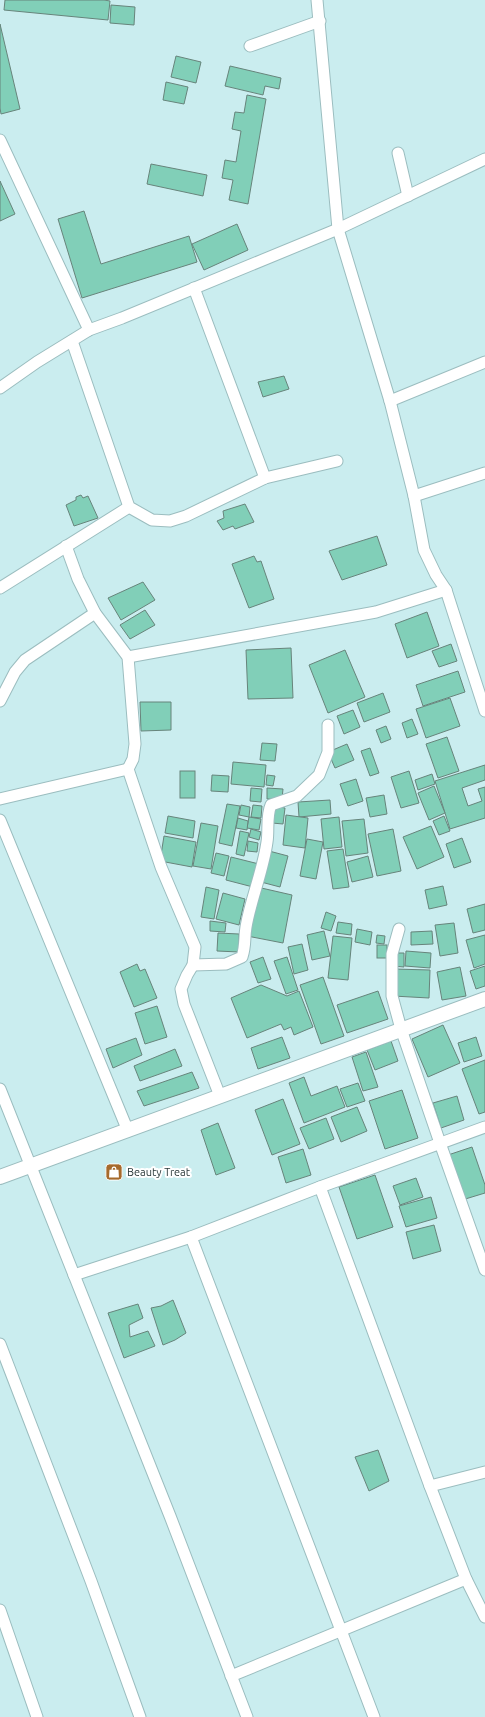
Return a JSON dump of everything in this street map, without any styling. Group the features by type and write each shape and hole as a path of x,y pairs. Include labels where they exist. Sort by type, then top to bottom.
{"street":[{"path":"317,0 338,229 390,401 414,496 424,550 436,575 446,590 485,711"},
{"path":"250,46 320,21"},
{"path":"0,140 89,330"},
{"path":"398,153 408,196"},
{"path":"0,388 37,362 89,330 122,318 338,229 485,159"},
{"path":"194,288 265,478"},
{"path":"72,341 129,507 152,520 170,522 186,516 265,478 337,461"},
{"path":"390,401 485,362"},
{"path":"414,496 485,473"},
{"path":"0,588 129,507"},
{"path":"66,546 78,580 95,613 128,657 135,744 133,759 128,769 161,868 195,947 193,965 186,975 182,989 184,1004 220,1096"},
{"path":"128,657 376,612 446,590"},
{"path":"0,701 15,672 25,660 95,613"},
{"path":"193,965 226,964 242,957 245,947 245,928 263,863 267,842 269,811 272,806 298,796 318,775 328,752 328,725"},
{"path":"0,799 128,769"},
{"path":"0,820 128,1131"},
{"path":"399,929 392,954 392,996 440,1143 485,1270"},
{"path":"0,1177 485,999"},
{"path":"0,1089 32,1166 170,1516 247,1717"},
{"path":"74,1275 191,1237 320,1187 485,1127"},
{"path":"320,1187 430,1486 466,1579 485,1616"},
{"path":"191,1237 374,1717"},
{"path":"0,1344 91,1581 140,1717"},
{"path":"430,1486 485,1472"},
{"path":"231,1676 466,1579"},
{"path":"0,1610 37,1717"}],"building":[{"path":"5,0 110,1 108,20 4,10"},
{"path":"111,5 135,7 134,25 110,23"},
{"path":"0,24 20,109 1,114 0,108"},
{"path":"176,56 201,62 196,83 171,77"},
{"path":"230,66 281,78 279,89 265,86 263,95 225,86"},
{"path":"166,82 188,87 184,104 163,100"},
{"path":"247,95 266,99 248,204 229,200 233,180 222,178 225,160 236,162 241,131 232,129 235,112 244,113"},
{"path":"151,164 207,175 203,196 147,184"},
{"path":"0,181 15,214 0,221"},
{"path":"84,211 101,264 189,236 197,262 82,298 58,219"},
{"path":"237,224 248,250 204,270 192,244"},
{"path":"284,376 289,389 263,397 258,382"},
{"path":"81,495 83,498 88,496 98,518 74,526 66,505 76,500 76,497"},
{"path":"245,504 254,522 235,529 233,526 223,530 217,521 224,518 223,511"},
{"path":"377,536 387,565 342,580 329,551"},
{"path":"254,556 257,562 261,561 274,599 249,608 232,564"},
{"path":"143,582 155,600 121,620 108,598"},
{"path":"145,610 155,625 130,639 120,625"},
{"path":"427,612 439,646 407,658 395,624"},
{"path":"451,644 457,661 439,667 432,651"},
{"path":"291,648 293,698 248,699 246,650"},
{"path":"345,650 365,697 328,713 309,665"},
{"path":"458,671 465,692 423,706 416,685"},
{"path":"383,693 390,712 364,722 357,703"},
{"path":"450,698 460,726 426,738 416,709"},
{"path":"140,702 171,702 171,730 141,731"},
{"path":"353,710 360,727 344,734 337,716"},
{"path":"412,719 418,734 407,738 402,723"},
{"path":"386,726 391,739 381,743 376,730"},
{"path":"447,737 459,771 438,778 426,744"},
{"path":"262,743 277,744 275,761 260,760"},
{"path":"347,744 354,760 335,768 328,752"},
{"path":"370,748 379,773 370,776 361,751"},
{"path":"233,762 266,765 264,787 231,784"},
{"path":"485,765 485,780 462,788 468,806 482,801 478,789 485,787 485,818 450,829 435,781"},
{"path":"180,771 195,771 195,798 180,798"},
{"path":"409,771 419,803 401,808 391,777"},
{"path":"432,774 435,784 418,790 415,780"},
{"path":"212,775 229,776 228,792 211,791"},
{"path":"267,775 275,776 273,786 266,785"},
{"path":"356,779 363,801 348,806 340,784"},
{"path":"434,786 445,813 429,820 418,793"},
{"path":"251,788 262,789 261,802 250,801"},
{"path":"267,788 283,789 282,799 267,799"},
{"path":"384,795 387,814 370,817 366,798"},
{"path":"330,800 331,814 299,817 298,802"},
{"path":"227,804 240,806 232,846 219,843"},
{"path":"241,805 250,807 249,817 239,815"},
{"path":"253,805 262,806 261,818 251,817"},
{"path":"274,806 285,808 283,824 272,823"},
{"path":"286,815 308,818 305,848 283,845"},
{"path":"168,816 195,821 193,838 165,833"},
{"path":"444,816 450,831 439,835 433,821"},
{"path":"249,817 261,819 259,830 247,828"},
{"path":"339,817 342,847 324,849 321,819"},
{"path":"238,818 248,821 247,830 236,828"},
{"path":"364,819 368,853 346,856 342,821"},
{"path":"201,823 218,826 211,869 193,866"},
{"path":"431,826 444,857 417,869 403,837"},
{"path":"251,829 261,832 259,840 249,837"},
{"path":"393,829 401,871 377,876 368,834"},
{"path":"240,831 249,833 244,856 236,854"},
{"path":"164,836 196,842 192,867 160,861"},
{"path":"462,838 471,862 454,868 446,844"},
{"path":"307,839 323,842 316,879 300,876"},
{"path":"248,841 258,843 257,852 247,851"},
{"path":"343,849 349,887 333,889 327,851"},
{"path":"269,851 288,856 280,887 261,882"},
{"path":"216,853 229,856 224,876 211,873"},
{"path":"368,856 373,877 352,882 347,862"},
{"path":"231,857 259,864 253,887 226,880"},
{"path":"443,886 447,905 429,909 425,890"},
{"path":"206,887 219,890 214,919 201,917"},
{"path":"257,887 292,895 283,943 247,936"},
{"path":"223,893 245,899 239,925 216,919"},
{"path":"485,904 485,930 473,933 467,909"},
{"path":"326,912 336,916 331,931 321,928"},
{"path":"210,921 226,923 225,932 210,931"},
{"path":"338,922 352,924 351,935 336,933"},
{"path":"454,923 458,953 440,956 435,925"},
{"path":"357,929 372,932 370,945 355,942"},
{"path":"324,931 330,956 312,960 307,935"},
{"path":"432,931 433,944 411,945 411,932"},
{"path":"218,933 239,934 239,952 217,951"},
{"path":"377,935 385,936 384,944 376,943"},
{"path":"485,935 485,964 474,968 466,940"},
{"path":"333,936 352,938 348,980 328,978"},
{"path":"302,944 308,970 294,974 288,947"},
{"path":"377,945 387,945 387,958 377,958"},
{"path":"406,951 431,953 430,968 405,966"},
{"path":"393,953 404,953 404,967 393,966"},
{"path":"263,957 271,979 258,983 250,962"},
{"path":"287,957 298,990 286,994 274,961"},
{"path":"137,964 140,971 145,969 157,998 134,1007 120,972"},
{"path":"485,966 485,986 476,989 470,971"},
{"path":"460,967 466,996 442,1000 437,972"},
{"path":"394,969 430,970 429,998 393,996"},
{"path":"323,977 344,1036 321,1044 300,985"},
{"path":"261,985 287,996 299,991 313,1027 294,1035 291,1027 284,1030 281,1024 247,1038 231,998"},
{"path":"378,991 388,1019 347,1033 337,1005"},
{"path":"157,1006 167,1037 145,1044 135,1013"},
{"path":"443,1025 460,1063 428,1077 412,1039"},
{"path":"282,1037 290,1058 258,1069 251,1048"},
{"path":"476,1037 482,1056 464,1062 458,1043"},
{"path":"136,1038 142,1055 113,1068 106,1049"},
{"path":"391,1041 398,1061 375,1070 367,1050"},
{"path":"175,1049 182,1066 140,1081 134,1066"},
{"path":"366,1052 378,1087 363,1091 352,1057"},
{"path":"485,1060 485,1112 479,1114 462,1069"},
{"path":"192,1072 199,1088 144,1106 137,1091"},
{"path":"304,1077 311,1096 337,1086 345,1107 304,1123 289,1083"},
{"path":"358,1083 365,1101 347,1107 340,1089"},
{"path":"402,1090 418,1138 385,1149 369,1101"},
{"path":"457,1096 464,1120 441,1128 433,1103"},
{"path":"283,1099 300,1144 272,1155 255,1110"},
{"path":"357,1107 367,1131 341,1142 331,1117"},
{"path":"326,1118 334,1139 309,1149 300,1128"},
{"path":"218,1123 235,1168 216,1175 201,1130"},
{"path":"472,1147 485,1185 485,1193 462,1200 448,1155"},
{"path":"303,1149 311,1175 286,1183 278,1157"},
{"path":"375,1175 393,1227 357,1239 339,1187"},
{"path":"416,1178 423,1197 400,1205 393,1186"},
{"path":"431,1197 437,1218 406,1227 399,1206"},
{"path":"434,1225 441,1251 413,1259 406,1232"},
{"path":"173,1300 186,1333 163,1345 151,1308 161,1306"},
{"path":"138,1304 143,1318 129,1325 130,1337 148,1331 155,1346 124,1358 108,1313"},
{"path":"378,1450 389,1481 369,1491 355,1457"}],"place":[{"name":"Beauty Treat","path":"114,1172"}]}
